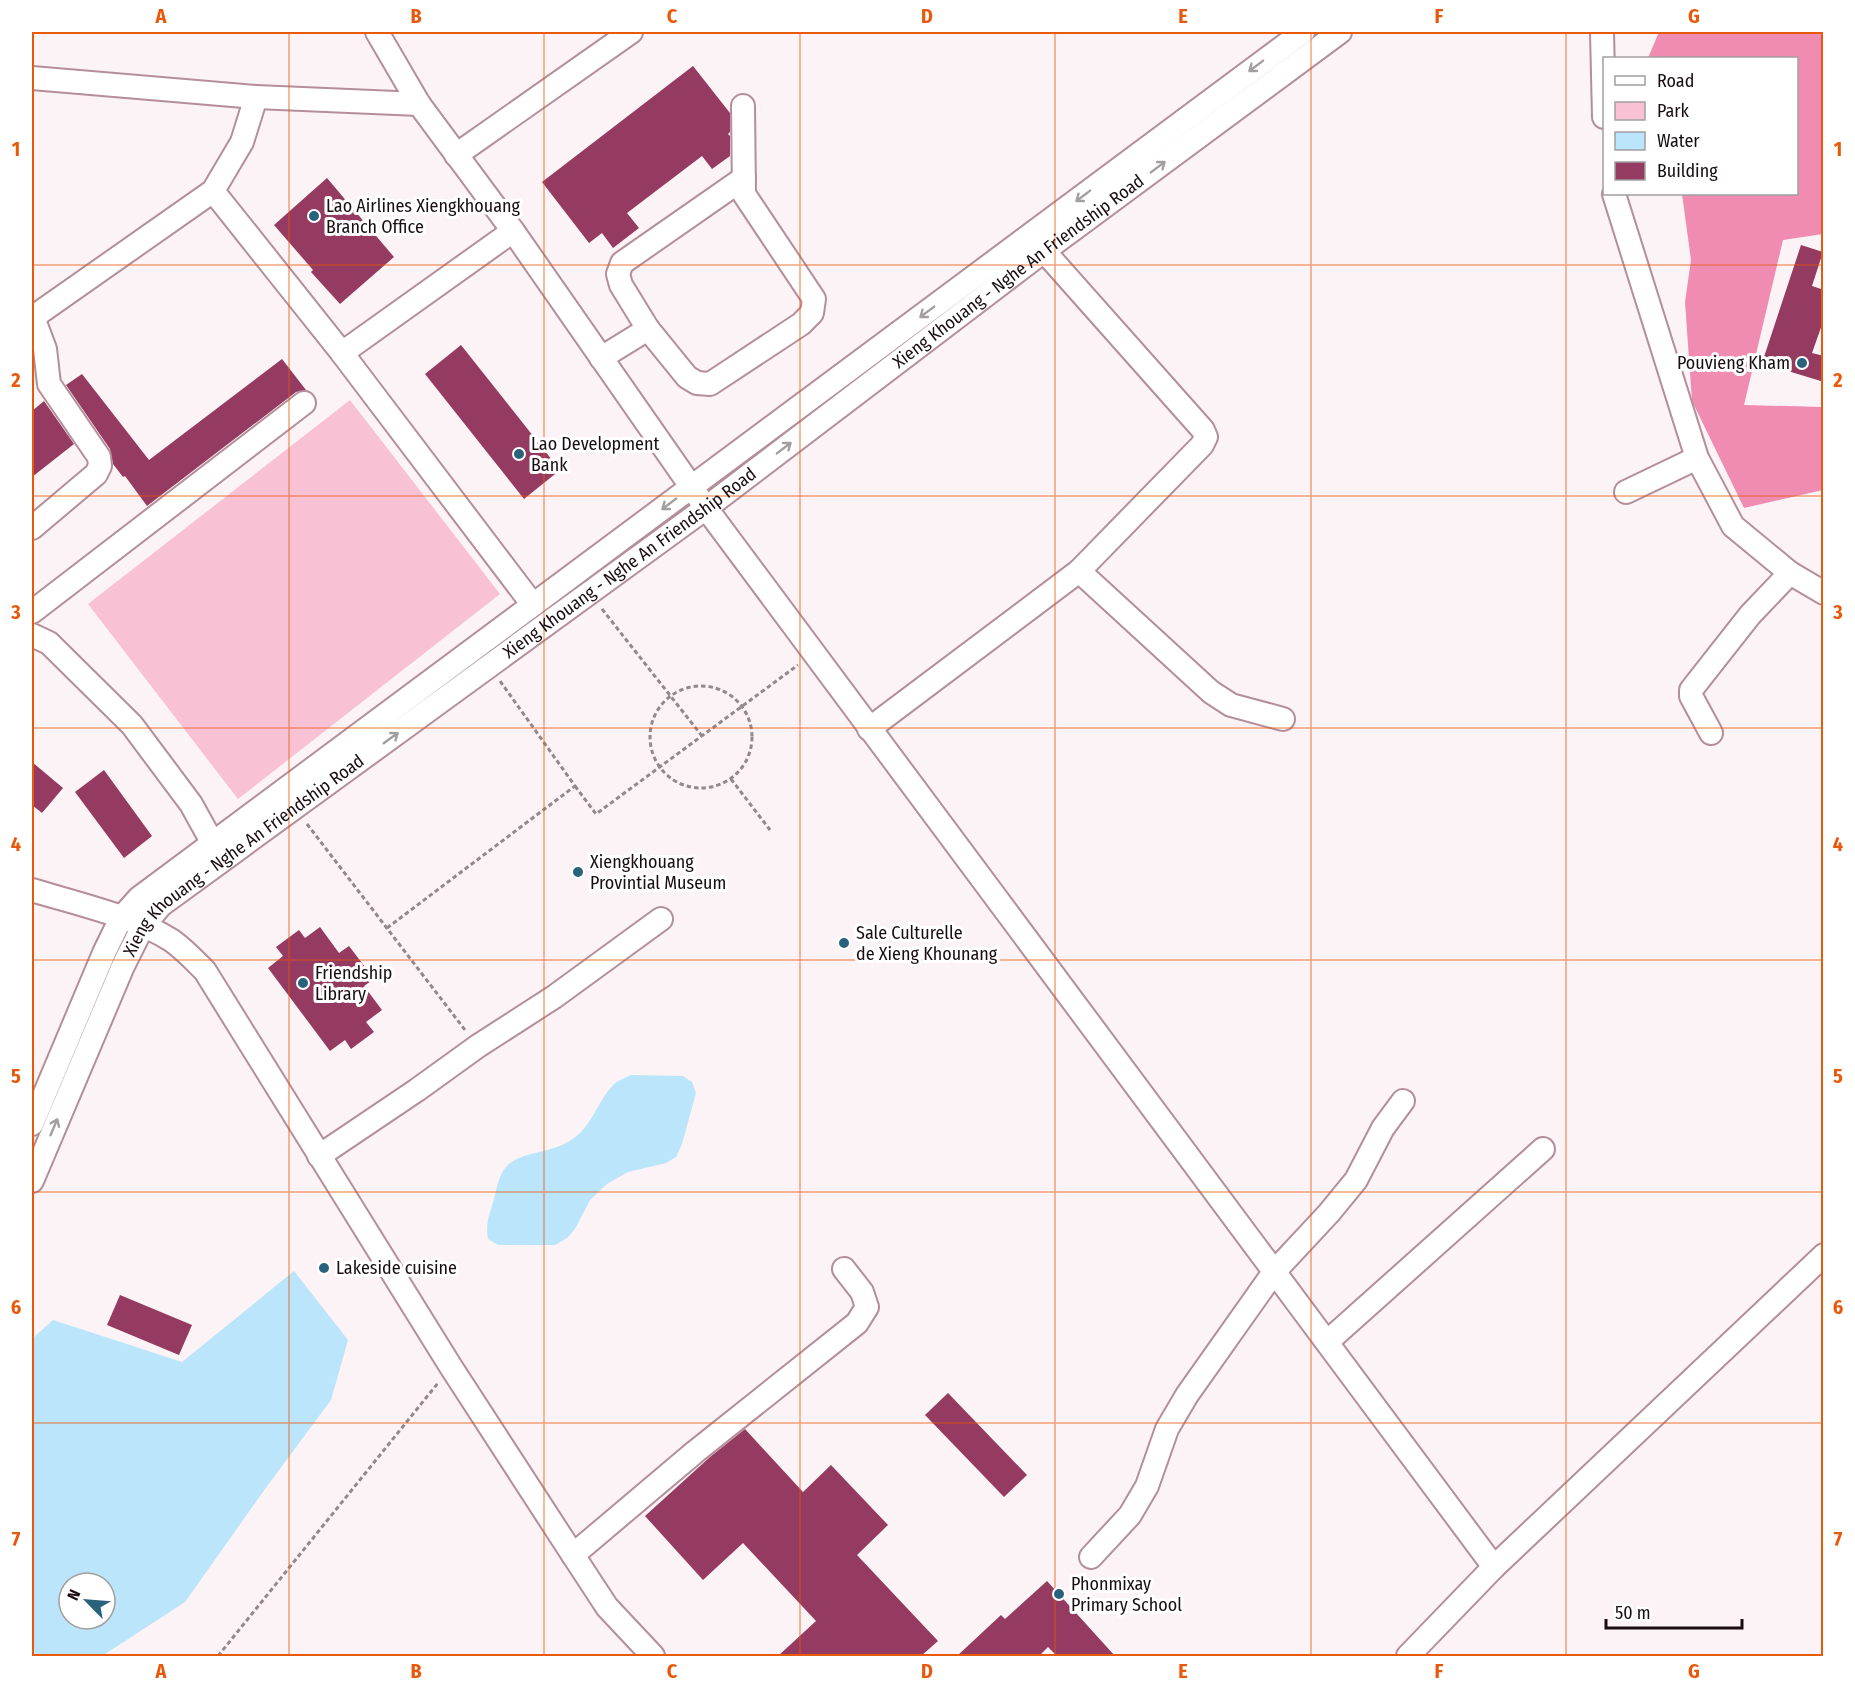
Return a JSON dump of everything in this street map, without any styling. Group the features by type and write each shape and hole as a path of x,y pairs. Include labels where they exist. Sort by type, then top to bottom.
{"street":[{"path":"377,32 419,104 513,231 706,508 1494,1567"},
{"path":"456,155 631,32"},
{"name":"Xieng Khouang - Nghe An Friendship Road","path":"32,1124 104,953 121,918 139,898 1303,32"},
{"name":"Xieng Khouang - Nghe An Friendship Road","path":"32,1181 118,976 143,926 161,905 706,508 1044,251 1340,32"},
{"path":"1602,32 1603,60"},
{"path":"32,78 256,97 419,104"},
{"path":"32,528 96,474 100,466 99,457 49,384 45,349 32,318 213,191 242,142 256,97"},
{"path":"743,106 744,178 744,194 814,299 812,312 801,324 710,384 697,383 687,377 648,329 621,285 618,274 622,263 744,178"},
{"path":"213,191 342,353 533,605"},
{"path":"1614,195 1697,458 1733,526 1790,573 1824,593"},
{"path":"342,353 513,231"},
{"path":"869,729 1079,571 1202,445 1206,437 1203,430 1044,251"},
{"path":"601,357 648,329"},
{"path":"32,612 304,403"},
{"path":"1626,492 1697,458"},
{"path":"1079,571 1211,692 1231,705 1283,719"},
{"path":"1711,733 1691,696 1691,690 1750,615 1790,573"},
{"path":"32,635 49,643 132,725 191,804 212,842"},
{"path":"32,890 143,926 170,940 189,954 205,971 451,1367 573,1556 607,1607 653,1656"},
{"path":"320,1156 478,1046 554,997 661,919"},
{"path":"1091,1557 1130,1515 1147,1486 1167,1430 1188,1395 1275,1272 1356,1180 1383,1128 1403,1101"},
{"path":"1327,1342 1543,1149"},
{"path":"1408,1656 1494,1567 1824,1255"},
{"path":"573,1556 695,1452 857,1323 867,1306 862,1292 844,1269"}],"path":[{"path":"590,593 702,736"},
{"path":"489,666 596,814 813,654"},
{"path":"701,686 716,689 731,696 742,707 751,729 750,753 742,767 731,779 717,786 693,788 671,779 659,768 652,753 650,738 652,722 660,707 671,696 685,689 701,686"},
{"path":"731,779 770,830"},
{"path":"387,928 575,786"},
{"path":"295,808 478,1046"},
{"path":"218,1656 451,1367"}],"green space":[{"path":"350,400 500,594 238,799 88,604"}],"shaded area":[{"path":"1659,32 1823,32 1823,234 1783,240 1744,405 1823,407 1823,490 1744,508 1692,401 1685,302 1691,260 1682,195 1798,195 1798,57 1648,57"}],"water":[{"path":"631,1075 683,1076 692,1082 696,1093 682,1144 676,1157 666,1163 628,1172 607,1184 590,1200 575,1229 567,1238 555,1245 498,1245 488,1239 488,1219 505,1168 523,1156 552,1149 571,1140 585,1127 614,1084"},
{"path":"294,1271 348,1340 331,1400 185,1602 102,1656 32,1656 32,1339 53,1320 182,1362"}],"building":[{"path":"693,66 730,113 730,132 728,134 730,136 730,156 712,169 702,156 627,213 639,228 613,248 602,233 589,243 542,182"},
{"path":"327,178 394,257 340,304 274,225"},
{"path":"1801,245 1823,252 1812,286 1824,290 1824,319 1812,353 1824,356 1824,382 1762,363"},
{"path":"461,345 560,470 524,499 425,374"},
{"path":"282,359 306,390 296,392 147,506 113,464 110,449 66,385 82,374 149,460"},
{"path":"44,401 74,444 32,477 32,411"},
{"path":"32,762 63,788 42,813 32,805"},
{"path":"104,770 152,836 124,858 75,792"},
{"path":"320,927 339,953 349,946 374,979 364,986 382,1010 366,1022 374,1032 351,1049 345,1040 330,1051 268,968 283,956 276,947 299,930 305,938"},
{"path":"120,1295 192,1325 179,1355 107,1325"},
{"path":"948,1393 1027,1475 1004,1497 925,1415"},
{"path":"745,1429 803,1492 831,1465 888,1525 857,1555 938,1641 921,1656 778,1656 816,1621 743,1543 703,1580 645,1516 710,1457"},
{"path":"1047,1581 1115,1656 1057,1656 1048,1647 1039,1656 957,1656 1001,1615 1005,1619"}],"place":[{"name":"Lao Airlines Xiengkhouang Branch Office","path":"314,216"},
{"name":"Pouvieng Kham","path":"1802,363"},
{"name":"Lao Development Bank","path":"519,454"},
{"name":"Xiengkhouang Provintial Museum","path":"578,872"},
{"name":"Sale Culturelle de Xieng Khounang","path":"844,943"},
{"name":"Friendship Library","path":"303,983"},
{"name":"Lakeside cuisine","path":"324,1268"},
{"name":"Phonmixay Primary School","path":"1059,1594"}]}
